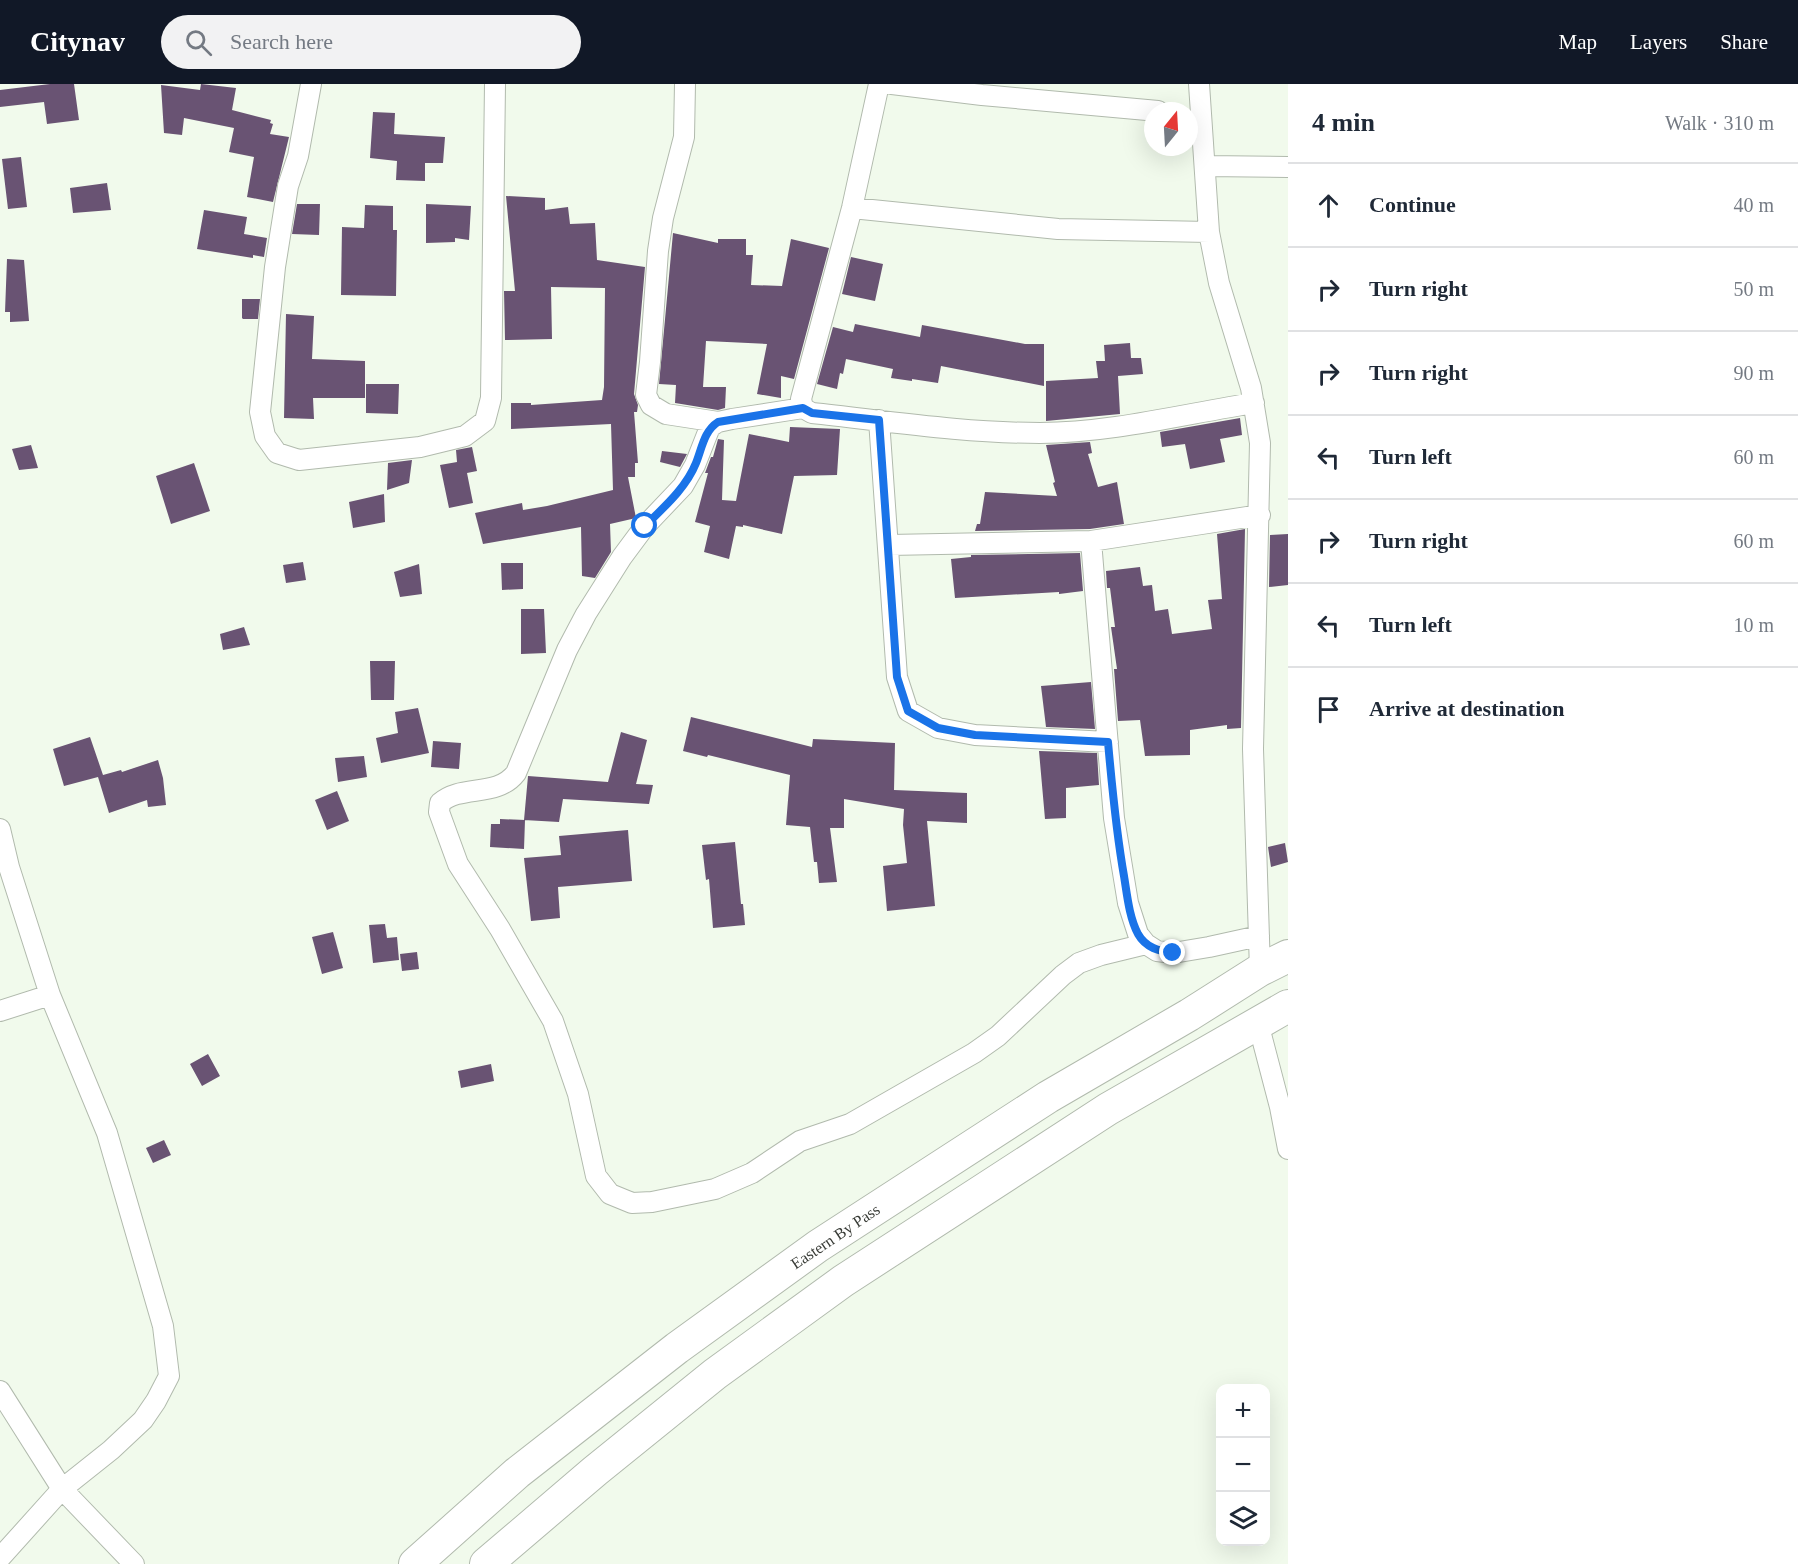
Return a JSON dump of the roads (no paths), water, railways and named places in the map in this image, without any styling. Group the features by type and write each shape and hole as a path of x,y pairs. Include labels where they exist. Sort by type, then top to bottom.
{"main road":[{"name":"Eastern By Pass","path":"415,1564 527,1466 677,1348 818,1246 1048,1097 1189,1015 1260,970 1288,956"},
{"path":"486,1564 715,1374 843,1281 1108,1109 1288,1006"}],"street":[{"path":"311,84 298,156 289,179 275,267 261,412 265,436 277,453 299,460 420,447 465,436 485,421 491,398 495,84"},
{"path":"685,84 684,137 657,251 646,395 651,405 666,414 718,422 803,408 812,413 986,431 1042,433 1097,429 1254,403"},
{"path":"803,408 801,399 852,208 879,84"},
{"path":"892,84 982,95 1144,110"},
{"path":"1197,102 1199,84"},
{"path":"1198,130 1205,166 1209,232 1219,283 1251,388 1260,443 1253,749 1260,970"},
{"path":"1205,166 1288,167"},
{"path":"852,208 1058,228 1209,232"},
{"path":"879,420 897,677 908,711 938,728 975,735 1108,742"},
{"path":"718,422 710,427 695,465 683,486 645,526 622,557 586,614 567,650 516,773 509,782 492,788 447,796 440,803 440,812 458,864 500,929 553,1021 578,1094 596,1176 609,1194 632,1203 652,1202 715,1189 752,1173 800,1142 850,1124 974,1053 998,1036 1079,963 1146,944"},
{"path":"889,545 1091,541 1260,515"},
{"path":"1091,541 1114,818 1128,903 1138,934 1156,951 1173,953 1259,936"},
{"path":"0,829 5,868 50,995 106,1133 163,1326 169,1376 143,1420 111,1450 62,1489 0,1558"},
{"path":"0,1011 50,995"},
{"path":"1258,1023 1280,1107 1288,1149"},
{"path":"0,1391 62,1489 134,1564"}]}
